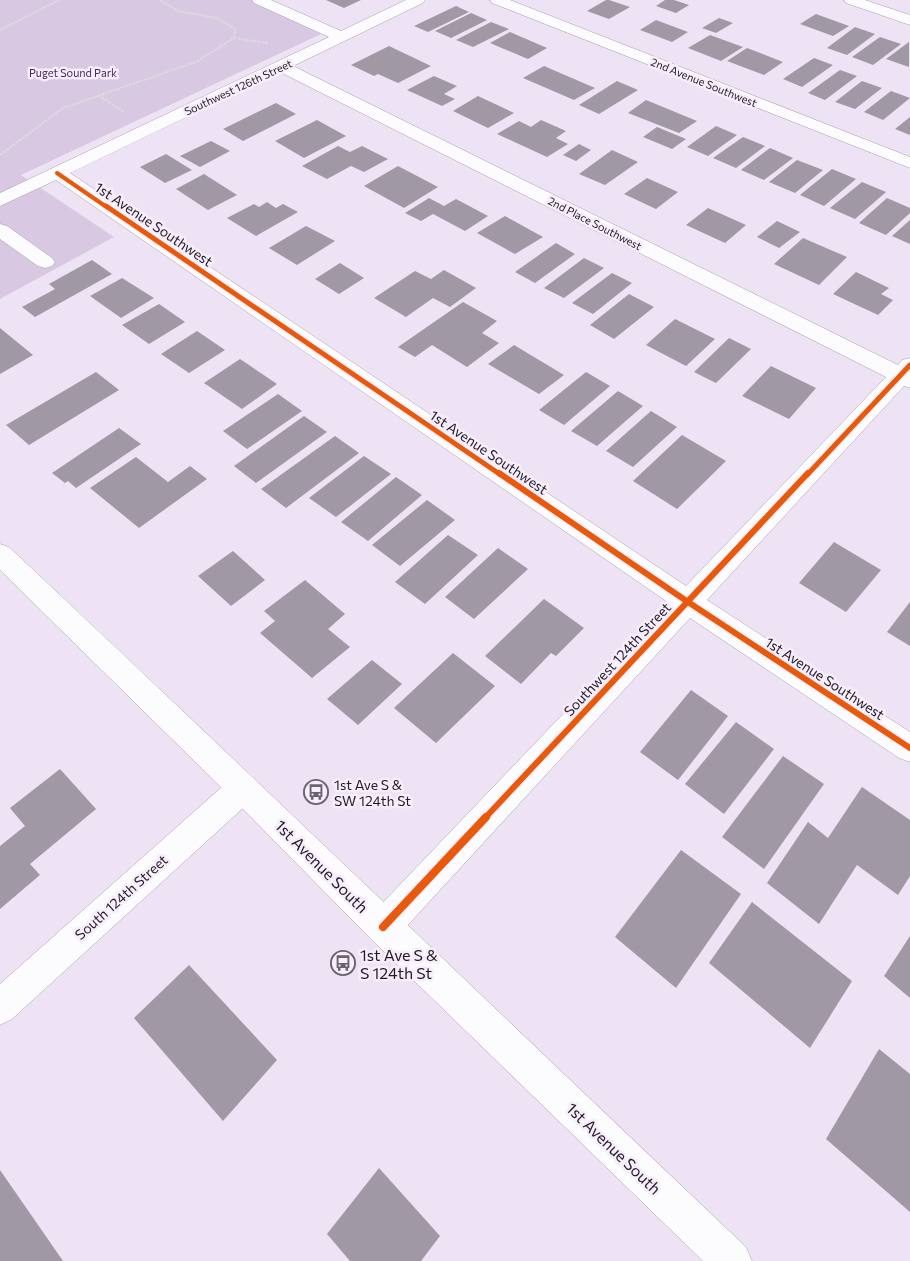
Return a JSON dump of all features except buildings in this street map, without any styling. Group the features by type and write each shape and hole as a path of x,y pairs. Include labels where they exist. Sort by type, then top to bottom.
{"street":[{"path":"259,0 342,37"},
{"name":"Southwest 126th Street","path":"0,200 418,0"},
{"name":"2nd Avenue Southwest","path":"497,0 910,163"},
{"path":"851,0 910,20"},
{"name":"2nd Place Southwest","path":"281,66 907,373"},
{"name":"1st Avenue Southwest","path":"57,173 688,602 910,748"},
{"path":"0,230 45,262"},
{"name":"Southwest 124th Street","path":"383,927 688,602 907,373"},
{"name":"1st Avenue South","path":"0,554 243,788 383,927 732,1261"},
{"name":"South 124th Street","path":"0,1007 243,788"}],"path":[{"path":"0,30 59,0"},
{"path":"0,155 63,108 196,62 234,38 235,29 229,22 179,11 160,0"}],"green space":[{"name":"Puget Sound Park","path":"0,0 250,0 321,34 21,175 114,237 0,299"}],"cycle path":[{"path":"57,173 688,602 910,748"},
{"path":"383,927 910,365"}],"place":[{"name":"1st Ave S & SW 124th St","path":"316,792"},
{"name":"1st Ave S & S 124th St","path":"343,963"}]}
